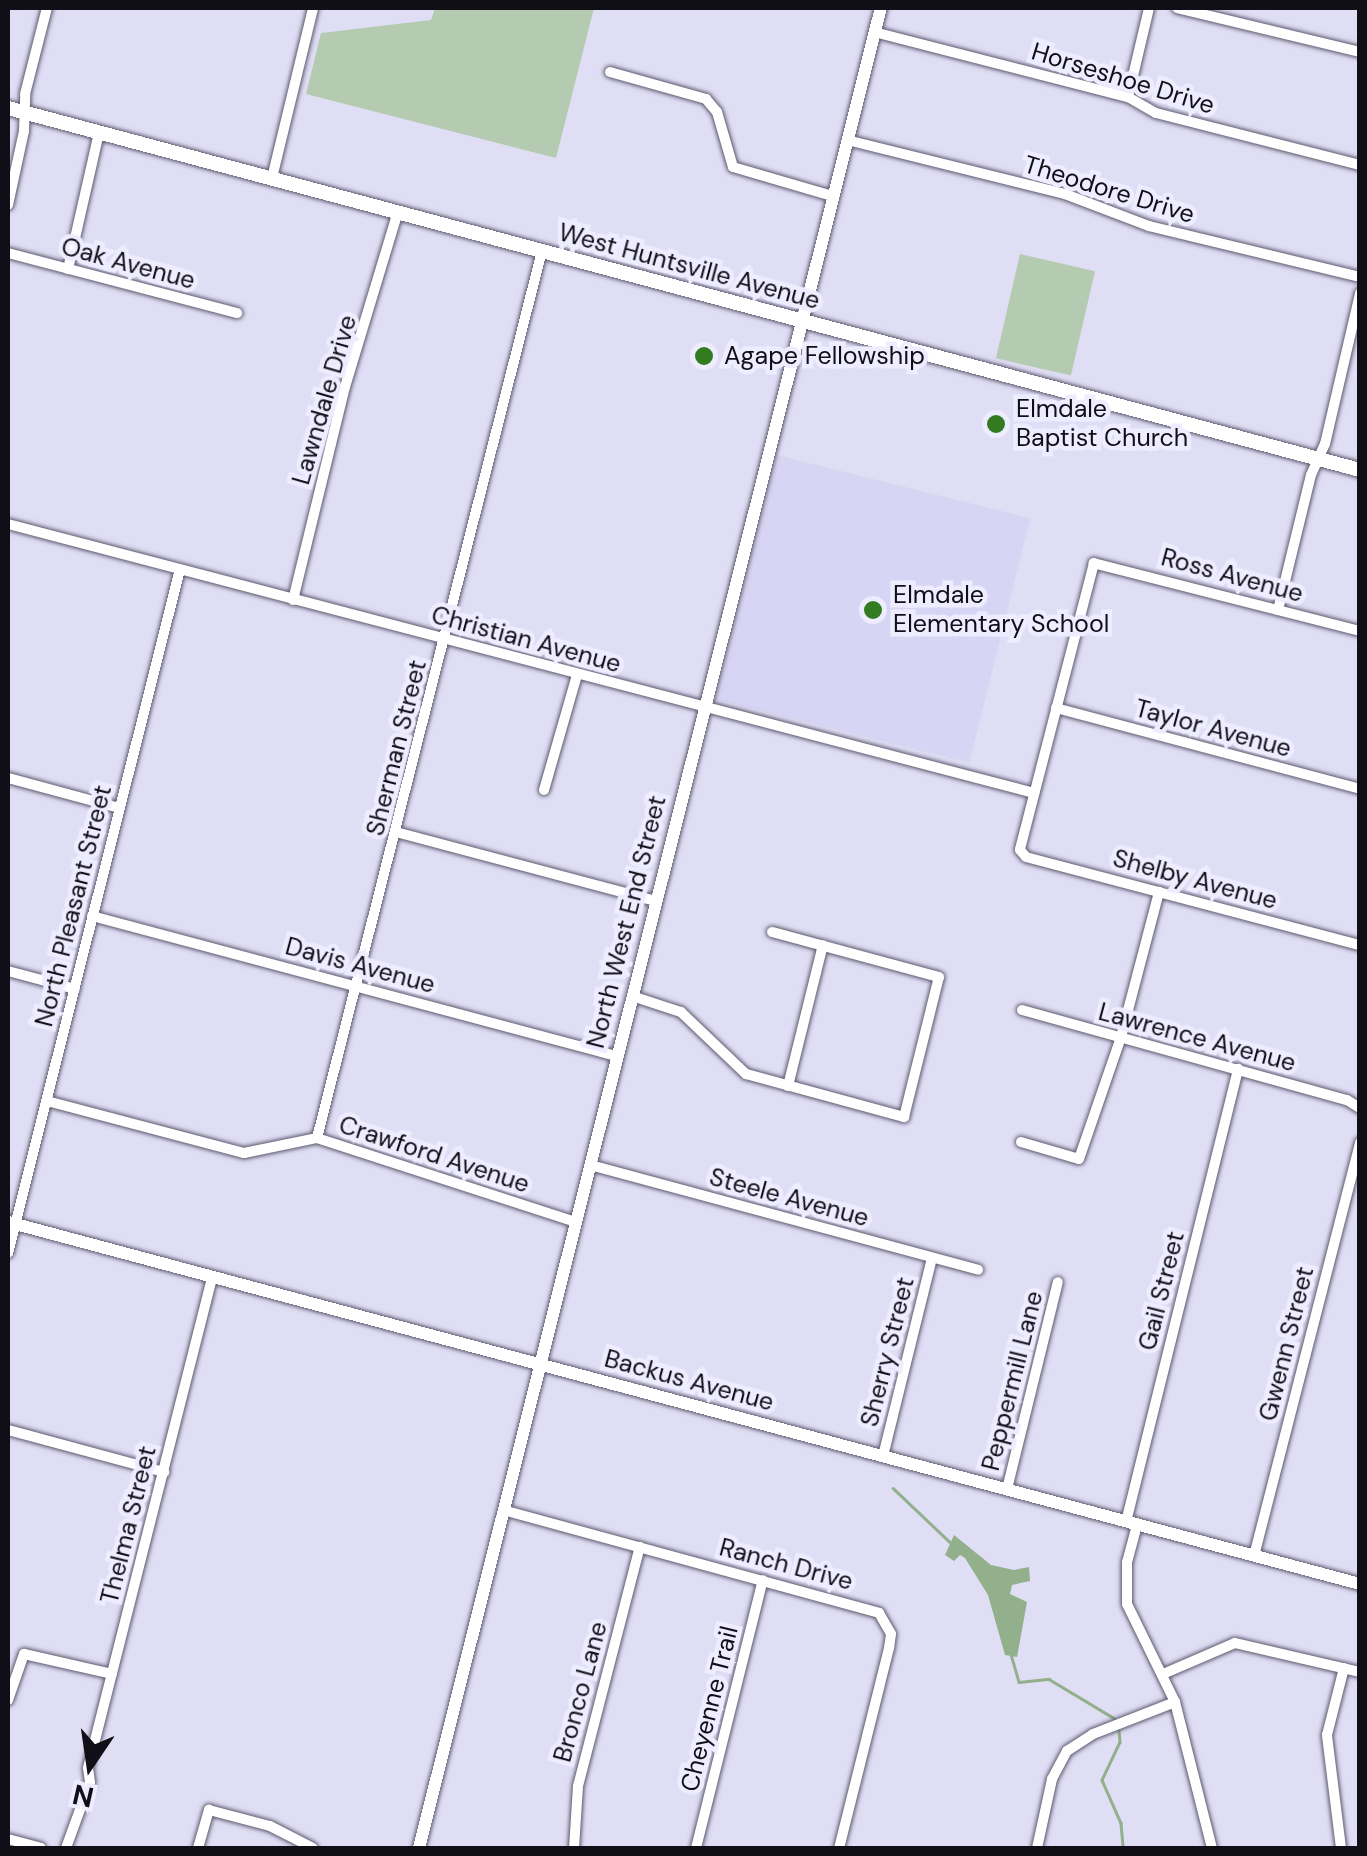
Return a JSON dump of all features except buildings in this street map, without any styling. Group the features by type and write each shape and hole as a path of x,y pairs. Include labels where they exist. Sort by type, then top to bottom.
{"main road":[{"name":"West Huntsville Avenue","path":"8,108 1360,470"}],"street":[{"path":"8,205 25,94 47,8"},
{"path":"272,178 313,8"},
{"name":"North West End Street","path":"419,1848 880,8"},
{"path":"1128,96 1150,8"},
{"path":"1176,8 1360,52"},
{"name":"Horseshoe Drive","path":"874,32 1128,96 1156,113 1360,166"},
{"path":"610,72 706,99 717,112 734,167 832,196"},
{"path":"68,269 99,132"},
{"name":"Theodore Drive","path":"846,140 1065,194 1149,226 1360,277"},
{"name":"Lawndale Drive","path":"293,600 345,388 398,212"},
{"name":"Sherman Street","path":"317,1138 542,251"},
{"name":"Oak Avenue","path":"8,253 237,313"},
{"path":"1278,610 1360,293"},
{"name":"Christian Avenue","path":"8,524 1034,793"},
{"name":"Ross Avenue","path":"1056,708 1094,563 1360,632"},
{"name":"North Pleasant Street","path":"8,1253 11,1223 47,1101 180,569"},
{"path":"544,790 577,674"},
{"path":"1034,793 1056,708"},
{"name":"Taylor Avenue","path":"1056,708 1360,789"},
{"path":"8,778 119,808"},
{"name":"Shelby Avenue","path":"1034,793 1020,853 1360,945"},
{"path":"396,832 656,901"},
{"path":"1020,1142 1079,1159 1121,1037 1160,892"},
{"name":"Davis Avenue","path":"92,916 616,1056"},
{"path":"632,996 682,1012 746,1074 904,1118 940,977 772,932"},
{"path":"788,1086 823,946"},
{"path":"8,972 75,988"},
{"name":"Lawrence Avenue","path":"1022,1010 1347,1100 1360,1108"},
{"name":"Gail Street","path":"1212,1848 1175,1702 1127,1604 1127,1562 1132,1523 1238,1070"},
{"name":"Crawford Avenue","path":"47,1101 244,1153 317,1138 575,1222"},
{"name":"Gwenn Street","path":"1254,1556 1360,1142"},
{"name":"Steele Avenue","path":"590,1165 978,1270"},
{"name":"Backus Avenue","path":"11,1223 1360,1584"},
{"name":"Sherry Street","path":"883,1456 932,1258"},
{"name":"Thelma Street","path":"66,1848 90,1782 88,1768 212,1278"},
{"name":"Peppermill Lane","path":"1007,1489 1058,1282"},
{"path":"8,1430 164,1472"},
{"name":"Ranch Drive","path":"503,1510 879,1613 890,1634 838,1848"},
{"name":"Bronco Lane","path":"574,1848 578,1786 640,1547"},
{"name":"Cheyenne Trail","path":"696,1848 763,1580"},
{"path":"1163,1674 1235,1643 1360,1672"},
{"path":"8,1700 16,1665 24,1654 112,1674"},
{"path":"1342,1848 1326,1736 1344,1668"},
{"path":"1036,1848 1052,1779 1067,1751 1093,1734 1175,1702"},
{"path":"198,1848 209,1810 270,1826 312,1848"},
{"path":"8,1839 41,1848"}],"shaded area":[{"path":"435,8 594,8 556,158 306,94 321,33 431,20"},
{"path":"1020,254 1095,271 1071,376 996,358"},
{"name":"Elmdale Elementary School","path":"777,455 1030,518 969,763 716,700"},
{"path":"954,1535 991,1565 1014,1570 1029,1567 1030,1581 1012,1585 1010,1594 1027,1602 1017,1657 1005,1655 988,1595 965,1558 960,1555 954,1561 945,1555"}],"waterway":[{"path":"893,1488 950,1542"},
{"path":"1011,1654 1019,1682 1049,1679 1114,1718"},
{"path":"1119,1730 1120,1742 1102,1780 1121,1823 1123,1848"}],"place":[{"name":"Agape Fellowship","path":"704,356"},
{"name":"Elmdale Baptist Church","path":"996,424"},
{"name":"Elmdale Elementary School","path":"873,610"}]}
